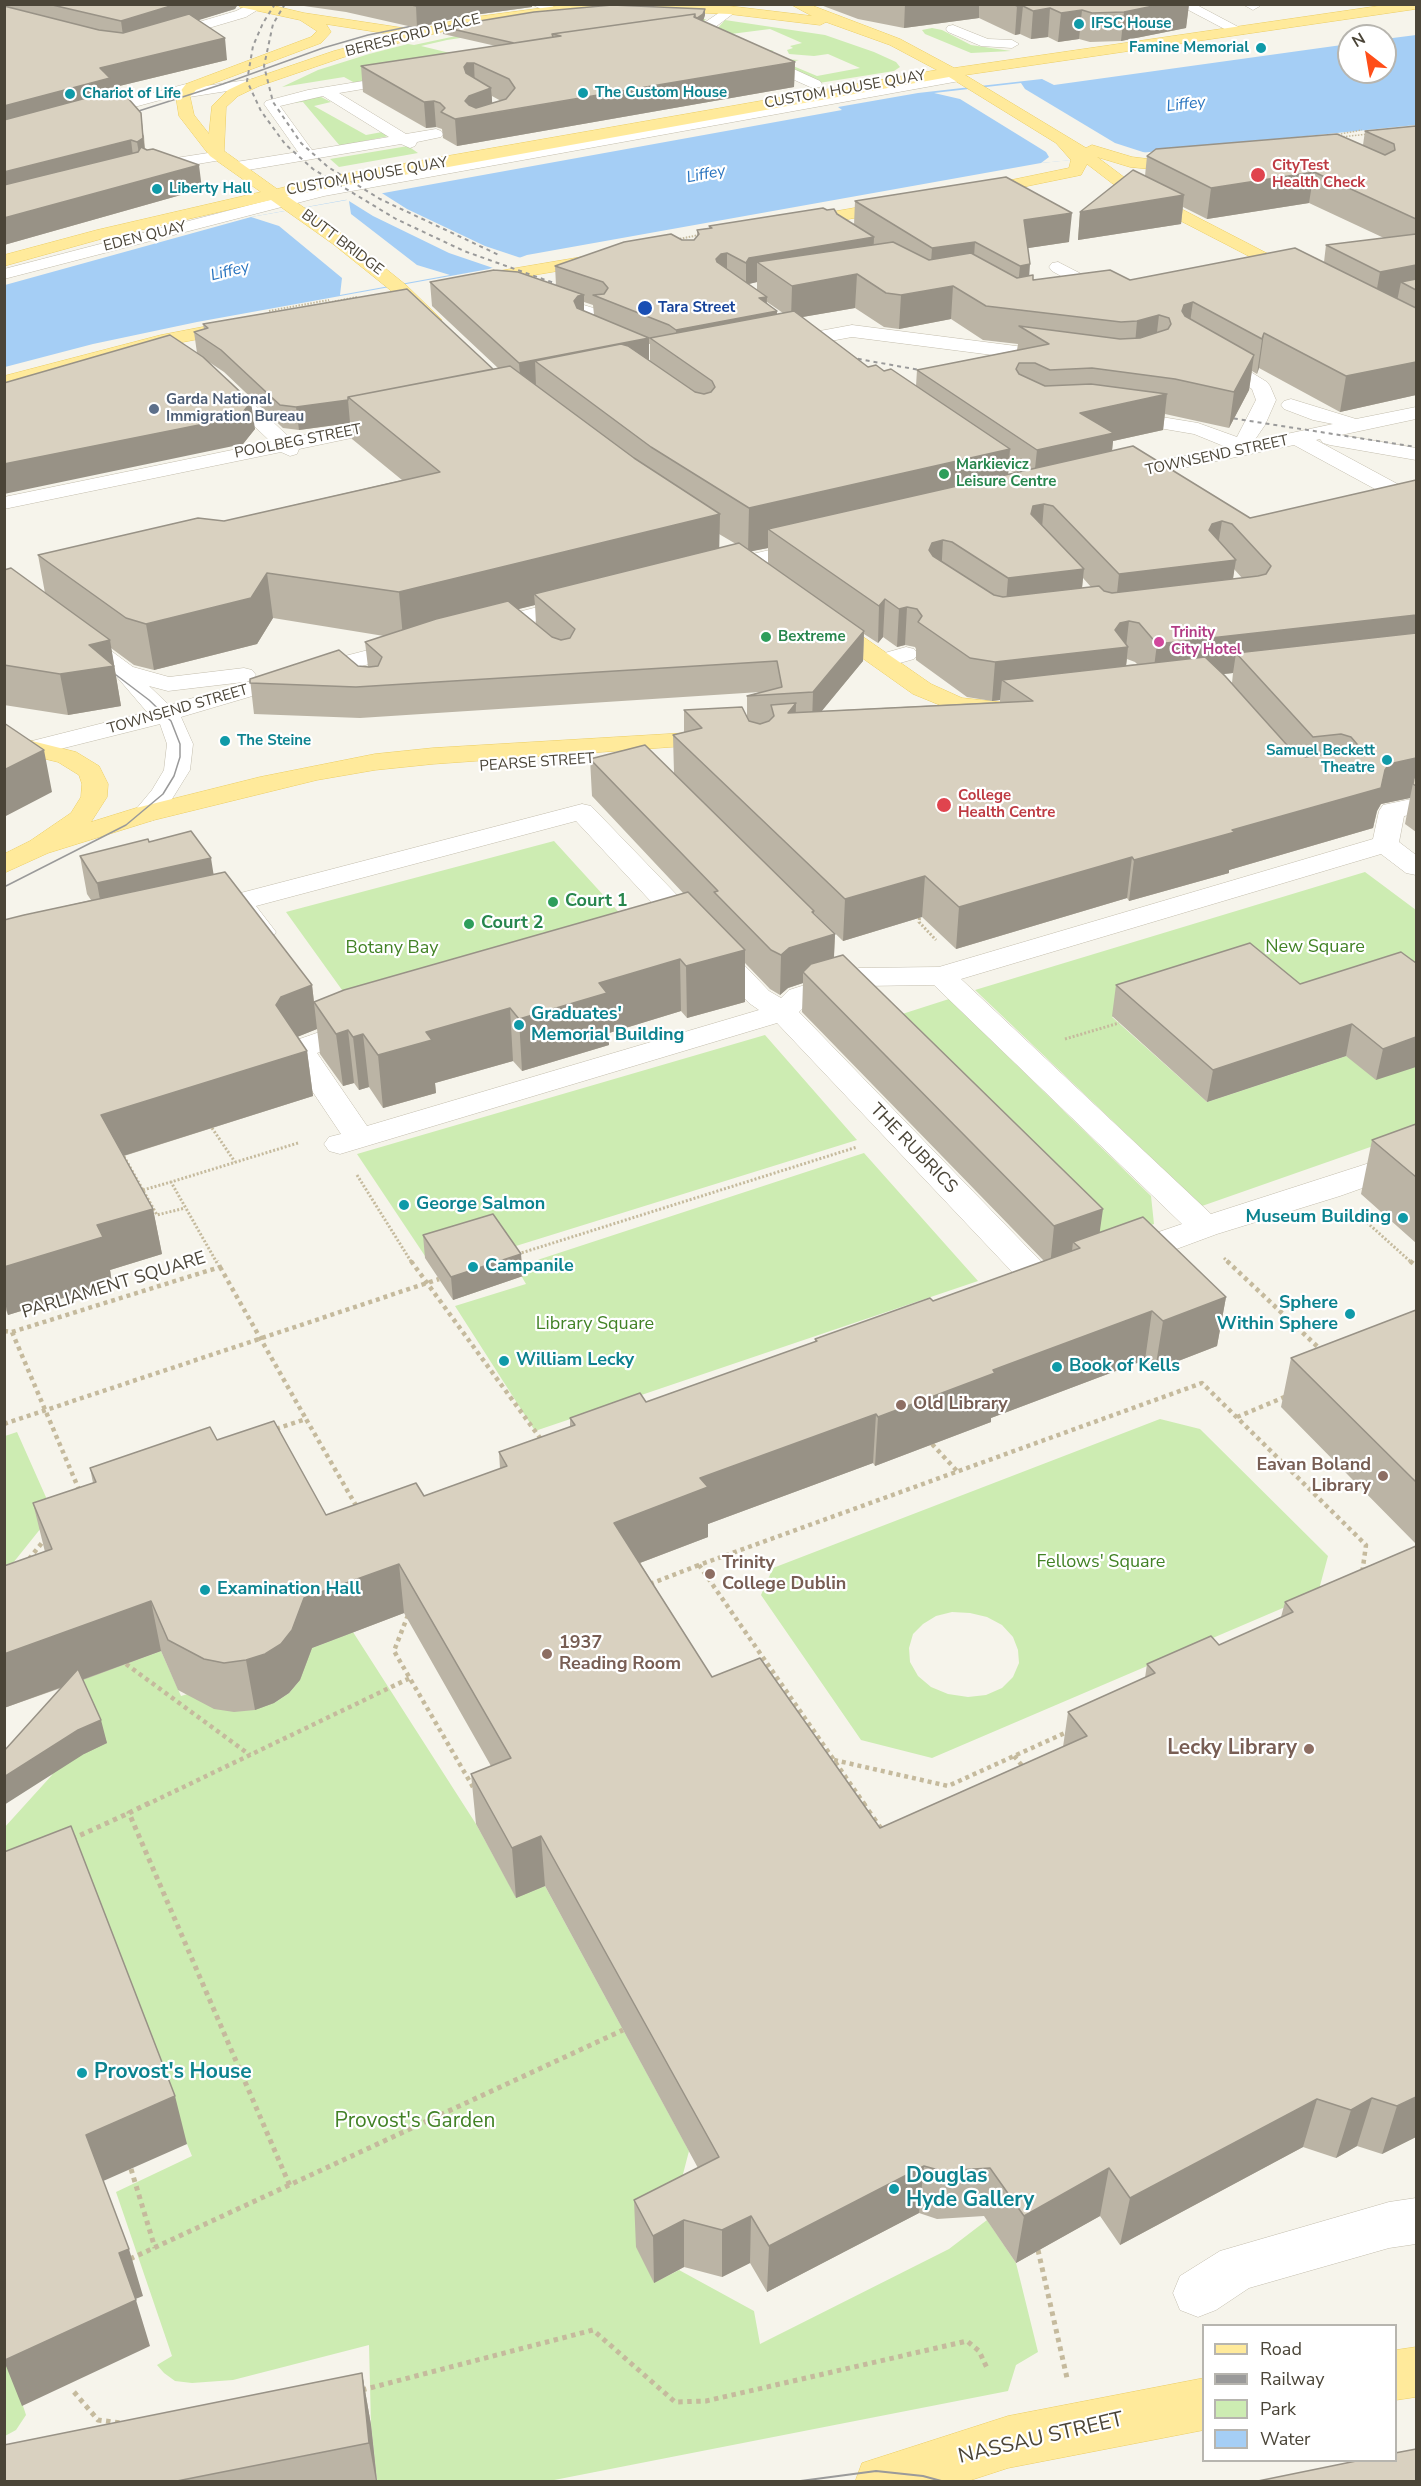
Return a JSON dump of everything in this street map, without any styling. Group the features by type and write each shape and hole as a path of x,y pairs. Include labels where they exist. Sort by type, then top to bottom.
{"main road":[{"path":"796,4 954,66 977,88 1062,141 1084,159 1127,187 1294,274 1315,278"},
{"path":"254,5 304,17 417,33"},
{"name":"BERESFORD PLACE","path":"218,154 219,106 233,93 254,83 339,54 476,20 551,10 617,5 729,10 802,18 852,27"},
{"name":"CUSTOM HOUSE QUAY","path":"954,66 1007,63 1383,10 1413,11"},
{"name":"CUSTOM HOUSE QUAY","path":"285,200 322,183 442,163 954,66 1413,11"},
{"name":"BERESFORD PLACE","path":"188,90 316,40 324,32 322,28 304,17"},
{"path":"188,90 183,97 187,116 218,154 285,200"},
{"path":"1062,141 1144,164 1202,168"},
{"path":"959,195 1071,174 1076,171 1084,159"},
{"name":"EDEN QUAY","path":"4,261 97,235 285,200"},
{"name":"BUTT BRIDGE","path":"285,200 397,293"},
{"path":"777,227 917,202"},
{"path":"459,283 611,257"},
{"path":"397,293 429,289"},
{"path":"397,293 444,331"},
{"path":"4,382 161,341 252,323"},
{"path":"721,547 769,580"},
{"path":"807,607 922,689 957,705 1011,708 931,722"},
{"name":"PEARSE STREET","path":"39,847 145,814 317,772 433,756 742,736"},
{"path":"4,741 39,748 81,763 90,771 95,784 94,797 81,818 39,847 4,865"},
{"path":"1397,2375 1416,2372"},
{"name":"NASSAU STREET","path":"881,2481 1008,2442 1202,2404"}],"street":[{"path":"537,4 551,10"},
{"path":"1183,4 1239,31"},
{"path":"144,43 212,22 254,5"},
{"path":"729,10 695,33 815,84"},
{"path":"212,22 225,28 228,33"},
{"path":"953,28 986,43 1012,44"},
{"name":"CUSTOM HOUSE QUAY","path":"285,200 954,66"},
{"path":"308,154 271,104 325,91 420,76"},
{"name":"BERESFORD PLACE","path":"4,138 188,90 254,83"},
{"path":"325,91 442,163"},
{"path":"236,167 436,134"},
{"path":"150,167 218,154"},
{"name":"EDEN QUAY","path":"4,274 285,200"},
{"path":"1058,267 1116,300"},
{"path":"489,277 523,290 593,325"},
{"path":"1066,294 1097,289"},
{"path":"785,326 824,354"},
{"path":"759,349 852,331 1071,359"},
{"path":"161,341 180,353"},
{"path":"1099,413 1198,429 1247,446 1266,400 1260,386 1198,349"},
{"path":"206,372 268,416 288,447"},
{"path":"1291,405 1320,416 1342,420 1354,426"},
{"name":"TOWNSEND STREET","path":"1127,491 1101,480 1247,446 1306,437 1416,413"},
{"name":"POOLBEG STREET","path":"4,503 288,447 415,419"},
{"path":"1306,437 1416,454"},
{"path":"1306,437 1416,504"},
{"path":"1394,512 1416,504"},
{"path":"693,575 835,542"},
{"path":"4,582 125,672 140,691 165,715 178,736 180,757 174,779 145,814"},
{"path":"468,632 603,597"},
{"path":"514,620 536,638"},
{"name":"TOWNSEND STREET","path":"4,756 165,715 328,667 434,640"},
{"path":"882,661 906,654"},
{"path":"328,667 362,684"},
{"name":"TOWNSEND STREET","path":"125,672 168,684 328,667"},
{"path":"638,743 641,759 651,770"},
{"path":"1385,844 1392,811 1416,806"},
{"name":"THE RUBRICS","path":"275,949 228,904 582,812 684,933 759,997 783,1012 1044,1285"},
{"path":"1385,844 1416,867"},
{"path":"385,1020 332,1024 298,1048 343,1139 783,1012 799,996 859,977 933,976 1385,844"},
{"path":"838,957 859,977"},
{"path":"933,976 1022,1053 1205,1227"},
{"path":"1010,1297 1205,1227 1329,1189 1416,1158"},
{"path":"1198,2293 1237,2268 1389,2226 1416,2221"}],"path":[{"path":"1362,130 1334,135 1335,138 1370,134"},
{"path":"674,240 709,233"},
{"path":"922,906 919,922 937,939 898,951 933,976"},
{"path":"1022,1053 1119,1023"},
{"path":"212,1128 236,1162"},
{"path":"509,1257 899,1134"},
{"path":"136,1192 236,1162 343,1139 425,1283 547,1448"},
{"path":"118,1146 145,1190 157,1215 185,1208"},
{"name":"PARLIAMENT SQUARE","path":"4,1331 12,1332 220,1267 171,1182"},
{"path":"1329,1189 1416,1266"},
{"path":"220,1267 359,1511"},
{"path":"1235,1270 1328,1358"},
{"path":"4,1424 439,1279"},
{"path":"12,1332 81,1495"},
{"path":"648,1585 1202,1383 1366,1545 1360,1583"},
{"path":"1236,1418 1297,1392"},
{"path":"273,1430 306,1419"},
{"path":"932,1444 957,1471"},
{"path":"33,1568 29,1559 51,1532"},
{"path":"699,1565 886,1835"},
{"path":"1362,1573 1373,1576"},
{"path":"411,1608 394,1651 476,1792"},
{"path":"126,1664 250,1755"},
{"path":"762,1677 773,1673"},
{"path":"67,1841 410,1678"},
{"path":"791,1718 801,1713"},
{"path":"834,1760 948,1786 1079,1727"},
{"path":"1014,1756 1028,1773"},
{"path":"129,1813 290,2186"},
{"path":"129,2259 623,2030"},
{"path":"131,2169 155,2247"},
{"path":"1038,2250 1067,2381"},
{"path":"354,2392 593,2330 675,2402 706,2401 968,2341 979,2350 987,2368"},
{"path":"74,2392 98,2420 132,2424"}],"green space":[{"path":"681,18 706,19 700,26 506,31 447,40 421,46 479,60 355,83 344,77 282,87 318,70 369,54 408,44 414,45 470,33"},
{"path":"725,20 825,35 874,52 896,62 900,67 894,71 819,83 776,63 783,59 799,60 786,63 817,76 860,68 828,54 814,56 789,54 787,50 793,48 790,46 802,43 770,29 723,35 758,51 774,50 763,54 750,52 715,36 716,30"},
{"path":"932,28 942,30 971,45 1011,51 971,53 925,34 922,30"},
{"path":"315,97 331,102 314,106 366,135 382,132 389,136 340,146 303,102 290,103"},
{"path":"408,146 418,153 339,167 330,159"},
{"name":"Botany Bay","path":"554,841 646,942 365,1022 286,912"},
{"name":"New Square","path":"1365,872 1416,910 1416,1000 1112,1017 1207,1102 1346,1056 1416,1067 1416,1131 1202,1206 975,990"},
{"path":"949,999 1151,1196 1154,1224 1092,1245 871,1024"},
{"path":"765,1035 857,1140 503,1250 425,1256 357,1154"},
{"name":"Library Square","path":"864,1153 978,1281 535,1431 455,1306 526,1284 516,1267"},
{"name":"Fellows' Square","path":"1160,1419 1200,1429 1328,1556 1318,1593 932,1758 861,1740 761,1595 773,1568","holes":["952,1612 987,1617 1002,1625 1013,1637 1018,1650 1019,1663 1013,1677 1002,1688 986,1695 968,1697 948,1694 931,1687 918,1676 910,1662 909,1648 913,1634 936,1616"]},
{"path":"17,1432 53,1513 5,1573 5,1436"},
{"name":"Provost's Garden","path":"353,1632 476,1824 516,1897 545,1886 689,2151 655,2282 679,2270 754,2311 760,2344 949,2249 987,2220 1016,2263 1038,2352 1016,2365 1008,2391 544,2482 377,2481 371,2425 369,2345 233,2380 192,2383 175,2381 157,2365 172,2356 116,2192 192,2156 187,2144 5,1907 4,1828 52,1775 78,1681 161,1651 181,1696 191,1693 274,1703 289,1693 300,1680 307,1650"},
{"path":"8,2360 26,2415 16,2430 5,2436 4,2361"}],"water":[{"name":"Liffey","path":"1416,35 1416,125 1041,163 527,255 489,269 197,322 93,344 5,367 5,285 251,217 842,110 838,107 918,93 1042,79 1054,85 1337,46 1337,84 1397,84 1397,37"}],"pier":[{"path":"1021,83 1025,89 1115,143 1146,153 1041,163 1049,157 1046,152 960,99 934,93"},
{"path":"377,190 407,209 485,246 524,259 496,269 449,253 373,216 349,201 351,214 417,265 450,275 340,295 342,278 279,226 251,217 347,200 345,198"}],"building":[{"path":"48,4 177,4 121,21"},
{"path":"1013,4 1163,4 1124,12 1092,13 1082,10 1061,13 1050,8 1033,11"},
{"path":"612,5 705,9 703,14 697,18 695,14 552,34 553,37 514,43 443,27 534,12"},
{"path":"4,6 99,30 123,33 189,14 225,38 100,68 110,78 4,106"},
{"path":"695,14 694,17 795,62 455,119 441,112 445,108 440,103 424,102 361,66 561,36 552,34","holes":["467,63 474,63 509,79 515,88 506,99 476,108 465,101 469,96 491,88 466,73 464,67"]},
{"path":"120,89 141,113 143,138 137,142 131,140 4,172 4,120"},
{"path":"1416,126 1416,219 1314,172 1211,188 1147,156 1156,149 1337,134 1385,155 1395,150 1394,144 1365,131"},
{"path":"141,147 199,165 4,218 4,185 138,152"},
{"path":"1133,170 1184,195 1080,212"},
{"path":"1006,177 1072,213 1024,220 1030,264 1020,266 975,242 932,248 855,201"},
{"path":"823,208 834,209 837,214 874,237 749,258 746,263 727,253 721,254 716,259 717,262 767,297 759,298 777,311 676,330 669,325 593,295 604,294 608,288 603,282 555,266 624,242 671,234 682,240 694,240 699,234 697,230 712,228 709,226"},
{"path":"1416,234 1416,265 1380,272 1326,245"},
{"path":"893,242 929,260 971,253 1017,278 1033,275 1033,280 1110,270 1130,280 1295,248 1416,308 1416,362 1346,376 1264,333 1262,339 1193,302 1184,305 1182,311 1185,316 1254,355 1234,392 1175,379 1092,368 1050,370 1035,363 1019,363 1016,369 1019,374 1045,386 1091,384 1167,394 1080,413 1114,433 1037,450 917,370 1049,344 1019,326 1120,339 1140,338 1168,329 1171,324 1169,318 1159,315 1137,321 1121,322 986,306 953,286 901,295 886,293 857,274 792,286 757,262"},
{"path":"494,270 518,272 584,295 578,296 574,301 577,308 649,338 519,363 430,282"},
{"path":"1416,279 1416,290 1401,282"},
{"path":"407,289 493,369 348,397 348,400 296,407 280,405 221,350 194,332 208,328 203,324"},
{"path":"794,311 868,367 876,365 884,371 891,369 1010,449 749,508 651,447 535,361 621,344 628,346 695,392 704,394 711,392 715,387 712,381 650,338"},
{"path":"170,335 203,357 251,402 239,417 4,464 4,383"},
{"path":"510,366 634,458 720,514 399,592 267,573 251,598 146,624 126,618 38,555 198,518 224,521 440,472 348,397"},
{"path":"1133,446 1250,518 1416,480 1416,615 1157,644 1139,623 1129,621 1120,623 1115,630 1128,647 995,662 970,658 918,622 922,616 917,609 907,607 899,609 885,599 879,606 768,529","holes":["1044,504 1053,506 1119,574 1236,560 1209,530 1212,524 1222,521 1232,524 1271,566 1266,574 1258,576 1112,593 1104,591 1099,586 1003,597 994,595 933,556 929,550 932,543 943,540 952,542 1008,578 1084,569 1031,514 1033,506"]},
{"path":"739,543 864,631 813,692 747,696 782,687 777,661 356,687 250,683 250,679 339,650 358,666 378,666 382,657 365,642 436,619 508,601 552,637 561,640 570,638 575,629 534,594"},
{"path":"11,568 110,640 89,645 114,666 60,674 4,665 4,570"},
{"path":"1416,633 1416,758 1389,764 1385,770 1381,788 1232,830 1235,832 1134,860 1132,857 959,907 925,876 845,899 673,735 702,728 684,710 742,707 749,721 760,724 769,721 774,716 771,705 796,703 788,713 1033,701 1002,680 1205,657 1295,754 1305,757 1351,751 1357,744 1351,737 1341,734 1313,737 1236,653"},
{"path":"4,723 44,750 4,770"},
{"path":"645,745 835,934 789,948 781,955 771,950 714,892 718,891 590,759"},
{"path":"191,831 211,858 97,883 80,856 148,839 149,842"},
{"path":"225,872 312,985 281,997 276,1005 307,1051 101,1115 153,1209 97,1225 103,1237 4,1267 4,920"},
{"path":"688,892 745,950 686,966 680,959 599,983 607,993 519,1019 510,1008 426,1032 432,1040 378,1055 363,1034 353,1037 348,1030 336,1034 314,1002 344,990"},
{"path":"1250,943 1300,984 1401,952 1416,963 1416,1037 1383,1049 1352,1024 1213,1070 1116,985"},
{"path":"843,955 1103,1209 1054,1226 803,972 811,964"},
{"path":"1416,1124 1416,1177 1372,1140"},
{"path":"493,1214 521,1254 451,1277 423,1235"},
{"path":"1143,1217 1226,1297 1163,1321 1152,1311 993,1370 995,1373 878,1417 876,1414 700,1478 708,1487 614,1523 712,1677 760,1658 880,1828 1087,1736 1068,1712 1155,1673 1147,1664 1211,1636 1219,1645 1293,1612 1285,1602 1416,1546 1416,2097 1397,2106 1372,2098 1351,2110 1317,2099 1130,2198 1109,2168 1024,2216 990,2168 942,2171 924,2166 769,2246 751,2216 722,2230 684,2220 653,2236 634,2200 719,2157 541,1836 512,1848 471,1774 511,1758 399,1564 304,1598 292,1630 281,1644 265,1654 246,1660 224,1663 204,1659 168,1640 151,1601 4,1654 4,1566 52,1549 33,1503 96,1482 90,1468 210,1427 217,1440 274,1421 326,1515 416,1483 424,1496 507,1466 499,1452 575,1425 570,1418 640,1393 646,1402 930,1298 933,1301 1080,1248 1073,1242"},
{"path":"1416,1310 1416,1482 1291,1358"},
{"path":"78,1669 101,1720 78,1730 4,1777 4,1751"},
{"name":"Provost's House","path":"71,1826 175,2096 86,2135 129,2249 119,2253 136,2300 5,2360 4,1852"},
{"path":"362,2373 369,2443 177,2481 4,2481 4,2445"},
{"path":"1416,2449 1416,2481 1258,2481 1351,2462 1397,2462 1397,2453"}],"tram line":[{"path":"123,116 223,84 323,48 368,35 427,23"},
{"path":"4,887 126,825 163,794 174,776 180,757 180,744 171,721 149,700 103,665"},
{"path":"793,2482 876,2471 923,2476 945,2482"}],"railway":[{"path":"275,4 263,23 253,46 247,81 261,111 285,144 313,169 396,219 464,251 571,289"},
{"path":"285,4 273,24 264,66 273,102 301,143 328,167 380,199 501,256"},
{"path":"842,356 936,373"},
{"path":"1218,416 1416,447"}],"place":[{"name":"IFSC House","path":"1079,24"},
{"name":"Famine Memorial","path":"1261,48"},
{"name":"The Custom House","path":"583,93"},
{"name":"Chariot of Life","path":"70,94"},
{"name":"CityTest Health Check","path":"1258,175"},
{"name":"Liberty Hall","path":"157,189"},
{"name":"Tara Street","path":"645,308"},
{"name":"Garda National Immigration Bureau","path":"154,409"},
{"name":"Markievicz Leisure Centre","path":"944,474"},
{"name":"Bextreme","path":"766,637"},
{"name":"Trinity City Hotel","path":"1159,642"},
{"name":"The Steine","path":"225,741"},
{"name":"Samuel Beckett Theatre","path":"1387,760"},
{"name":"College Health Centre","path":"944,805"},
{"name":"Court 1","path":"553,902"},
{"name":"Court 2","path":"469,924"},
{"name":"Graduates' Memorial Building","path":"519,1025"},
{"name":"George Salmon","path":"404,1205"},
{"name":"Museum Building","path":"1403,1218"},
{"name":"Campanile","path":"473,1267"},
{"name":"Sphere Within Sphere","path":"1350,1314"},
{"name":"William Lecky","path":"504,1361"},
{"name":"Book of Kells","path":"1057,1367"},
{"name":"Old Library","path":"901,1405"},
{"name":"Eavan Boland Library","path":"1383,1476"},
{"name":"Trinity College Dublin","path":"710,1574"},
{"name":"Examination Hall","path":"205,1590"},
{"name":"1937 Reading Room","path":"547,1654"},
{"name":"Lecky Library","path":"1309,1749"},
{"name":"Provost's House","path":"82,2073"},
{"name":"Douglas Hyde Gallery","path":"894,2189"}]}
